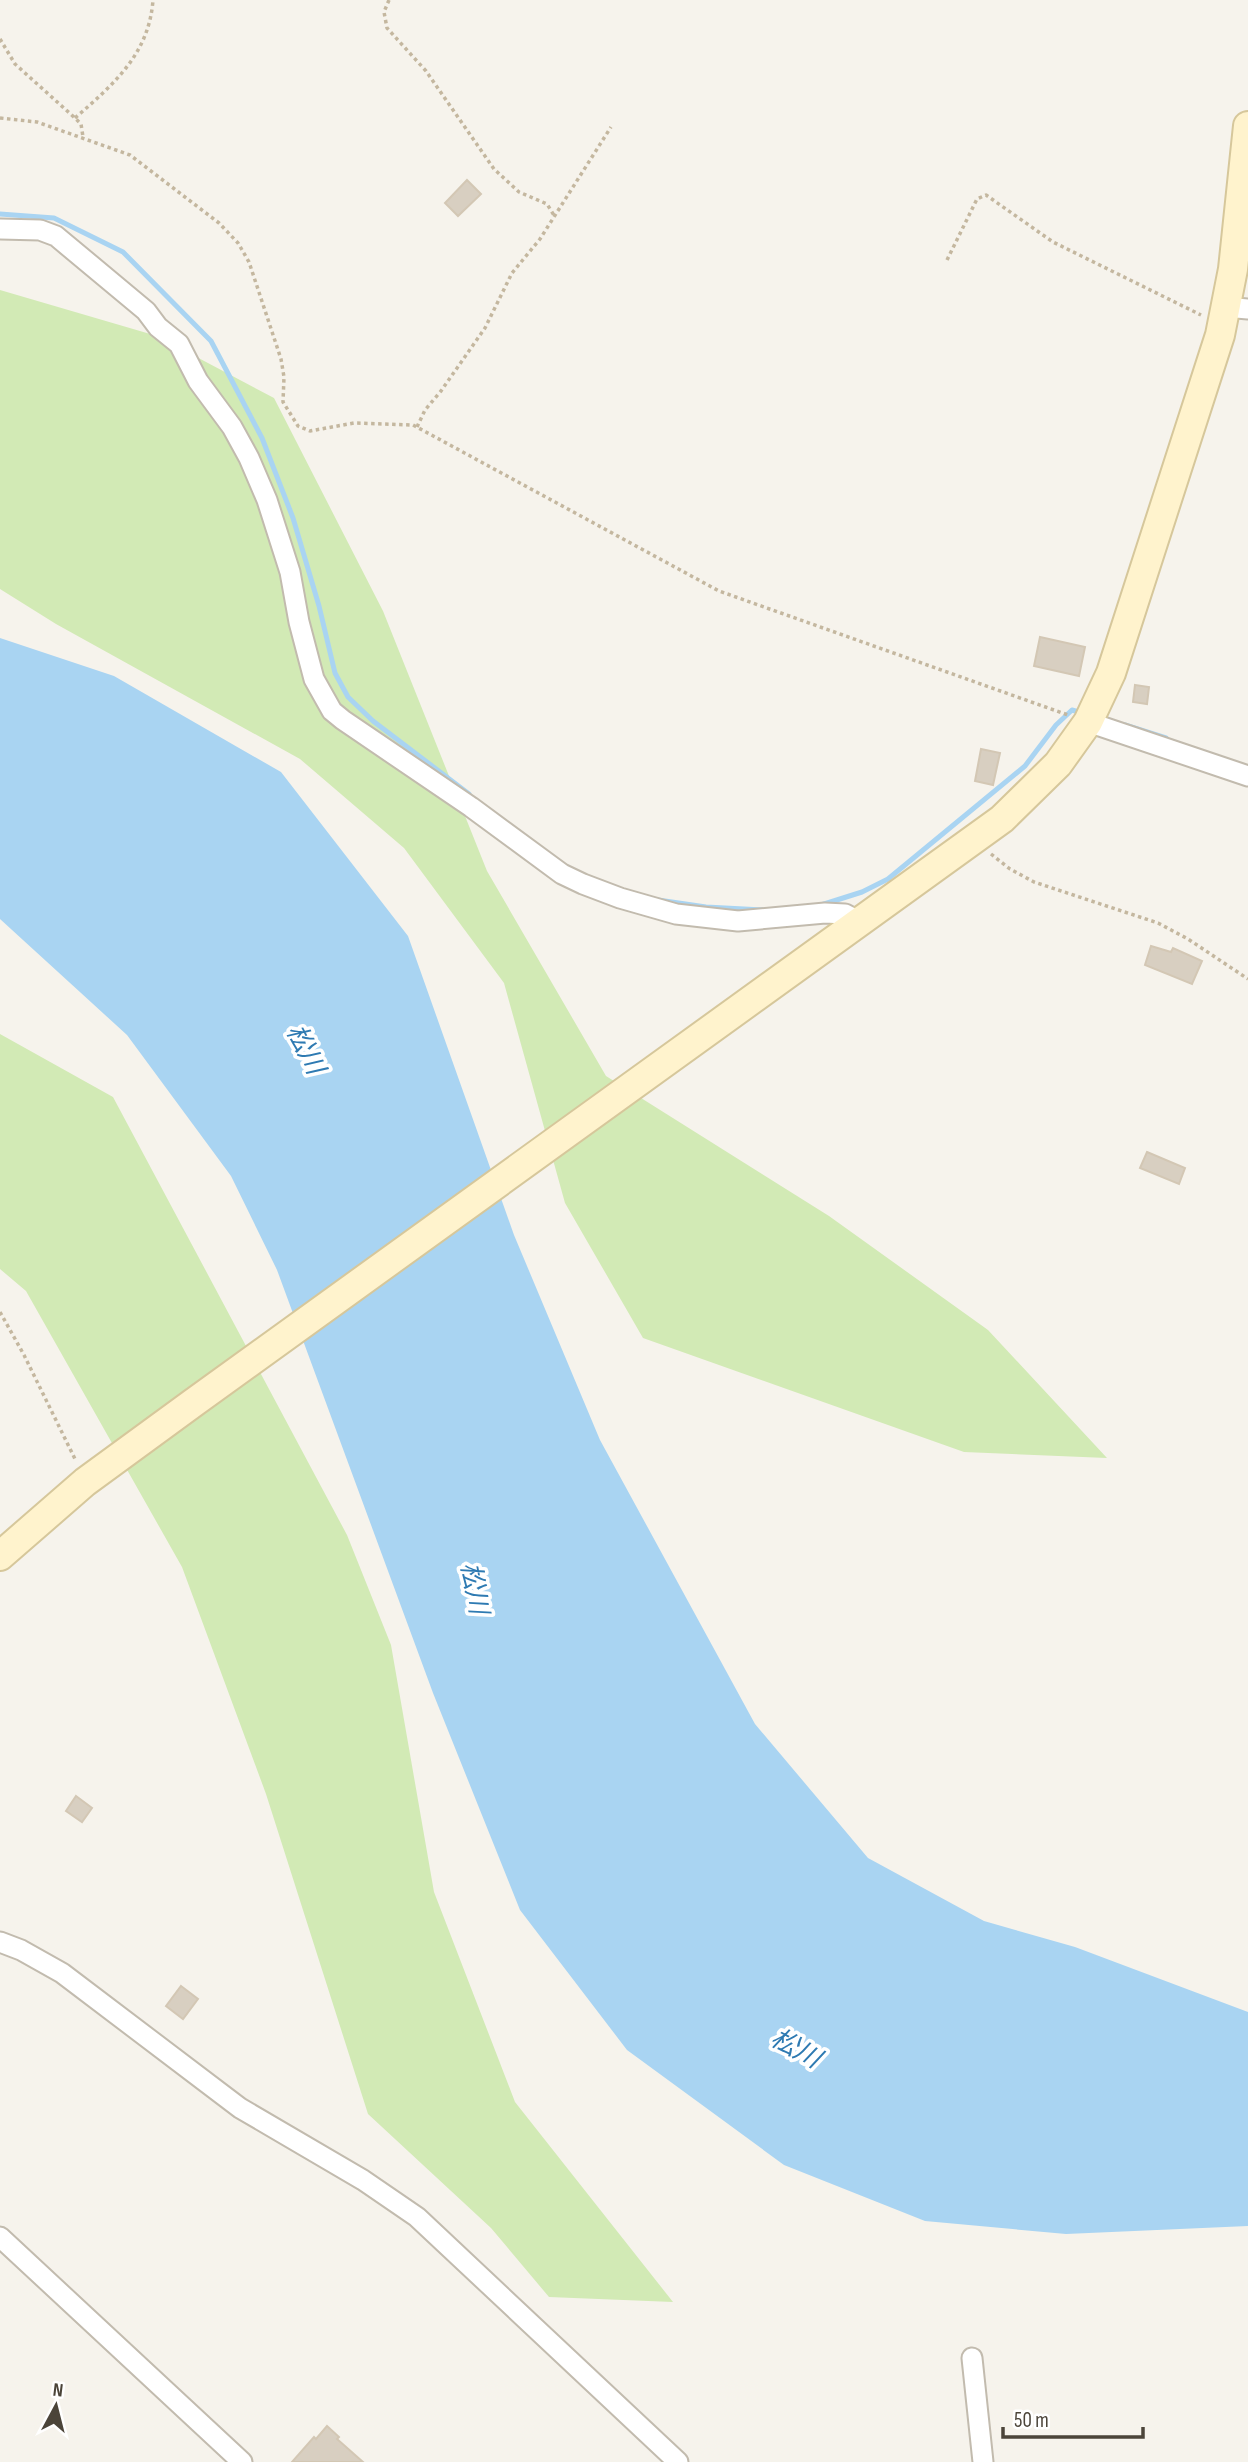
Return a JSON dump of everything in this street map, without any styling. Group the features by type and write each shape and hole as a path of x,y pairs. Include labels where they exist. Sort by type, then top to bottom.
{"street":[{"path":"0,1556 85,1482 1002,819 1058,764 1088,723 1111,673 1232,313 1233,269 1248,127"},
{"path":"0,229 40,230 56,236 146,311 158,327 179,344 198,381 232,427 261,484 290,572 299,622 314,679 332,711 343,720 471,807 562,874 595,888 662,911 707,918 738,921 825,912 845,914 860,922"},
{"path":"1088,723 1104,726 1248,776"},
{"path":"0,1942 21,1950 62,1973 240,2108 363,2180 417,2217 678,2462"},
{"path":"0,2237 242,2462"},
{"path":"972,2358 983,2462"}],"path":[{"path":"75,117 124,72 145,36 153,0"},
{"path":"389,0 384,12 387,28 426,71 494,169 527,198 547,204 555,217"},
{"path":"0,39 15,64 81,124 83,137"},
{"path":"0,118 37,122 130,155 219,223 238,243 248,262 281,359 284,377 283,402 298,426 310,431 354,423 395,423 417,427 719,590 1088,723"},
{"path":"417,427 425,410 485,328 512,273 555,217 611,127"},
{"path":"947,260 977,199 986,195 1053,242 1232,313"},
{"path":"974,839 1010,869 1034,882 1158,923 1188,939 1248,979"},
{"path":"0,1312 24,1355 85,1482"}],"green space":[{"path":"0,290 157,336 274,398 383,611 487,871 606,1076 829,1216 988,1330 1107,1458 964,1452 643,1338 565,1203 504,983 404,848 300,759 56,624 0,589"},
{"path":"0,1034 113,1097 347,1535 391,1645 434,1892 515,2102 673,2302 549,2297 491,2228 368,2114 266,1794 182,1567 26,1291 0,1269"}],"water":[{"name":"松川","path":"0,638 114,676 281,772 408,936 514,1235 600,1440 755,1724 868,1858 984,1921 1075,1947 1248,2012 1248,2226 1066,2234 925,2221 784,2165 627,2050 520,1910 433,1693 277,1270 231,1176 127,1035 0,919"}],"building":[{"path":"467,180 481,194 458,216 445,203"},
{"path":"1040,637 1085,647 1079,676 1034,666"},
{"path":"1135,685 1149,687 1147,704 1133,702"},
{"path":"981,749 1000,753 993,785 975,781"},
{"path":"1151,946 1171,952 1173,948 1202,961 1192,984 1145,965"},
{"path":"1147,1152 1185,1168 1179,1184 1140,1168"},
{"path":"76,1796 92,1808 82,1822 66,1811"},
{"path":"181,1986 198,1999 183,2019 166,2006"},
{"path":"327,2426 339,2437 337,2439 363,2462 292,2462"}],"waterway":[{"path":"0,214 54,218 123,252 211,341 262,438 293,518 335,673 348,697 373,721 469,794"},
{"path":"821,905 862,892 888,879 1025,766 1056,725 1072,710 1082,713"},
{"path":"1125,725 1166,738"},
{"path":"658,900 706,907 763,910"}]}
